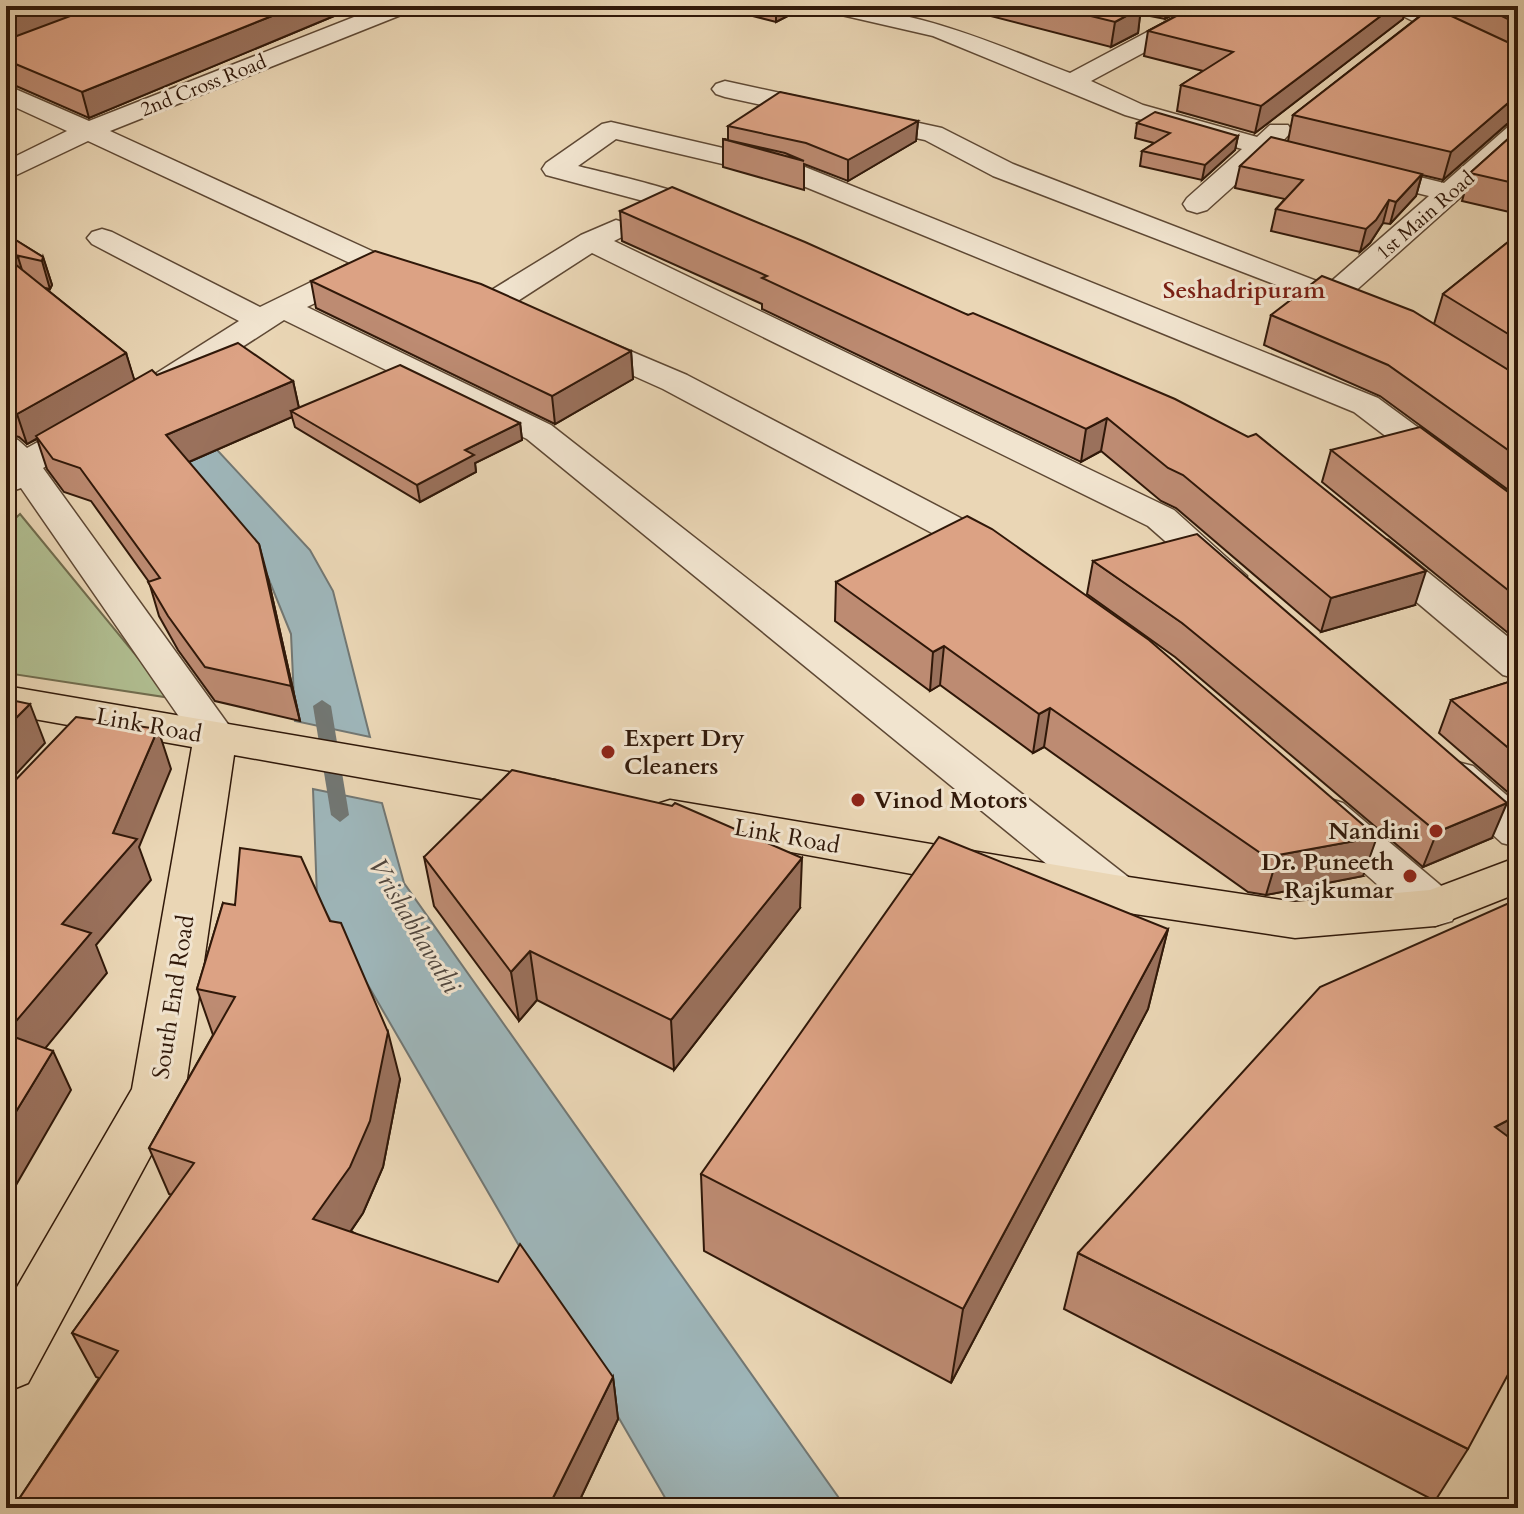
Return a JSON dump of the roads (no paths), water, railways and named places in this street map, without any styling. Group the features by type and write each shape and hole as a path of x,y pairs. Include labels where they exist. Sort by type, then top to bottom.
{"main road":[{"name":"Link Road","path":"6,700 87,731 215,737 1115,893 1295,920 1435,908 1518,874"},
{"name":"South End Road","path":"6,1363 158,1092 215,737"}],"street":[{"name":"2nd Cross Road","path":"6,172 85,132 403,6"},
{"path":"832,6 941,31 1134,110 1260,146 1451,193"},
{"path":"1071,82 1213,6"},
{"path":"1409,19 1518,67"},
{"path":"1137,23 1167,30"},
{"path":"725,89 933,134 1003,170 1388,320"},
{"path":"6,93 374,263 405,272"},
{"path":"1197,204 1260,146 1296,118"},
{"path":"734,227 676,201 556,169 611,130 795,173 1366,405 1518,519"},
{"name":"1st Main Road","path":"1331,297 1518,132"},
{"path":"676,201 481,296 675,382 1003,556 1029,574"},
{"path":"102,238 539,432 1115,893"},
{"path":"591,241 1161,518 1256,601"},
{"path":"215,737 12,465 138,399 271,313 374,263"},
{"path":"1347,525 1518,666"},
{"path":"1435,758 1518,831"},
{"path":"1303,793 1435,908"}],"water":[{"path":"180,410 310,550 333,591 370,737 295,721 291,634 263,565 147,434"},
{"path":"313,789 382,803 404,883 846,1508 671,1508 317,897"}],"waterway":[{"name":"Vrishabhavathi","path":"322,706 340,815"}],"place":[{"name":"Expert Dry Cleaners","path":"608,752"},
{"name":"Vinod Motors","path":"858,800"},
{"name":"Nandini","path":"1436,831"},
{"name":"Dr. Puneeth Rajkumar","path":"1410,876"}],"district":[{"name":"Seshadripuram","path":"1244,290"}]}
